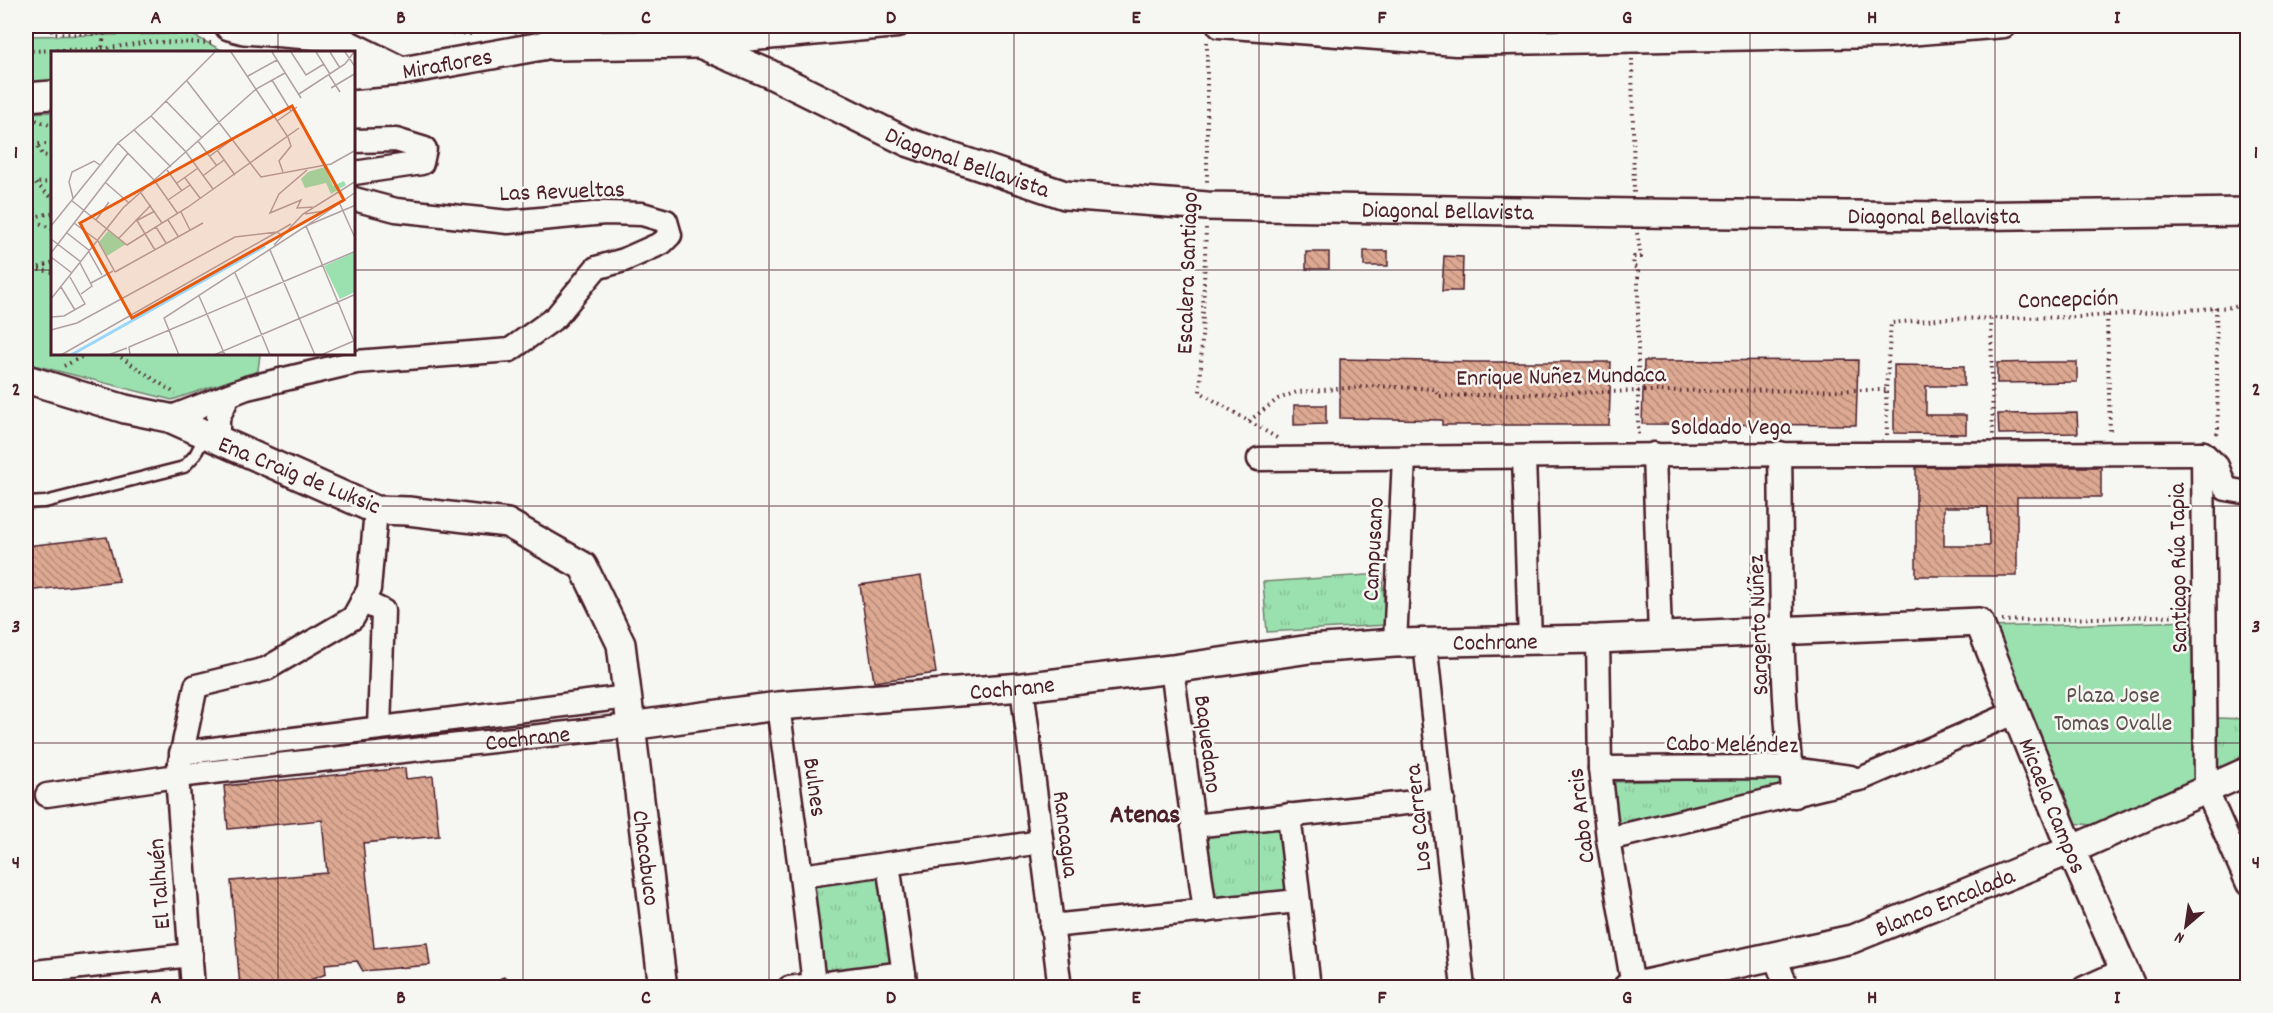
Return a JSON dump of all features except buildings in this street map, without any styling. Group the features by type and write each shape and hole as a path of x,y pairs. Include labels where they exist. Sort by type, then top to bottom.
{"street":[{"path":"229,26 244,30 333,37 402,71"},
{"name":"Miraflores","path":"542,46 588,26"},
{"path":"694,35 897,26"},
{"path":"1213,31 1456,44 1884,36 2004,26"},
{"name":"Miraflores","path":"356,75 402,71 542,46 694,35"},
{"name":"Diagonal Bellavista","path":"694,35 907,142 1065,195 1207,206 1634,213 1945,216 2247,212"},
{"path":"30,108 51,96"},
{"path":"356,141 396,140 425,149 422,163 356,173"},
{"name":"Las Revueltas","path":"169,418 229,395 286,377 356,362 510,350 556,316 596,268 624,260 662,243 670,235 666,221 642,214 605,213 508,222 396,210 356,200"},
{"name":"Ena Craig de Luksic","path":"30,380 125,409 169,418 376,510 408,511 507,523 583,566 621,644 630,726"},
{"path":"212,437 229,395"},
{"name":"Soldado Vega","path":"1259,459 1780,453 2110,453 2206,457"},
{"name":"Sargento Núñez","path":"1780,453 1783,632 1790,769 1794,796"},
{"path":"1646,454 1659,636"},
{"path":"1524,457 1530,640"},
{"path":"2206,457 2217,466 2226,489 2247,493"},
{"name":"Santiago Rúa Tapia","path":"2206,457 2206,789"},
{"name":"Campusano","path":"1395,643 1404,458"},
{"path":"177,776 196,686 266,669 353,618 369,589 376,510"},
{"path":"362,601 383,611 380,728"},
{"name":"Cochrane","path":"47,795 177,776 630,726 778,706 1022,687 1310,649 1395,643 1599,639 1979,622"},
{"name":"Micaela Campos","path":"1979,622 2071,850 2128,979"},
{"name":"Cabo Arcis","path":"1599,639 1600,768 1630,987"},
{"name":"Los Carrera","path":"1425,643 1462,987"},
{"name":"Baquedano","path":"1172,669 1205,911"},
{"name":"Rancagua","path":"1022,687 1060,987"},
{"name":"Cochrane","path":"181,753 627,697"},
{"name":"Bulnes","path":"778,706 814,984"},
{"name":"Cabo Meléndez","path":"1608,839 1863,778 2016,712"},
{"name":"Chacabuco","path":"630,726 663,987"},
{"name":"Cabo Meléndez","path":"1600,768 1790,769 1863,778"},
{"name":"Blanco Encalada","path":"1630,987 1852,939 2071,850 2247,771"},
{"name":"El Talhuén","path":"177,776 193,987"},
{"path":"2206,789 2247,884"},
{"name":"Baquedano","path":"1192,826 1443,799"},
{"path":"1289,815 1309,987"},
{"path":"801,876 1041,842"},
{"path":"789,987 905,980 888,864"},
{"path":"1051,926 1298,901"},
{"path":"28,977 191,955"},
{"path":"1775,957 1787,987"},
{"path":"2084,987 2128,979"}],"lane":[{"path":"26,503 45,502 184,467 212,437"}],"path":[{"path":"26,51 102,49 104,34 52,33 51,26"},
{"name":"Escalera Santiago","path":"1213,31 1200,392 1311,458"},
{"path":"1632,40 1634,213 1641,257 1634,257 1633,266 1638,269 1639,391 1646,454"},
{"path":"30,108 51,125"},
{"path":"51,144 37,144 42,155 51,157"},
{"path":"51,182 35,183 51,197"},
{"path":"51,213 29,218 51,229"},
{"path":"51,263 34,269 51,272"},
{"name":"Concepción","path":"1886,390 1891,323 2107,315 2247,306"},
{"path":"2206,457 2218,431 2216,307"},
{"path":"2107,315 2110,453"},
{"path":"1991,319 1993,453"},
{"path":"119,356 196,407"},
{"path":"26,433 30,380"},
{"name":"Enrique Nuñez Mundaca","path":"1249,421 1278,399 1297,392 1376,386 1436,389 1439,396 1639,391 1886,390"},
{"path":"1886,390 1887,453"},
{"path":"1979,622 2206,614"}],"green space":[{"path":"191,34 223,51 51,51 51,84 26,85 26,36"},
{"path":"51,112 51,356 260,356 258,371 172,400 26,363 26,201 30,166 26,166 26,113"},
{"path":"1382,574 1386,625 1267,632 1263,582"},
{"name":"Plaza Jose Tomas Ovalle","path":"2194,621 2201,777 2092,825 2073,823 1987,627"},
{"path":"2215,718 2247,719 2247,755 2213,772"},
{"path":"1782,777 1787,790 1618,826 1612,782"},
{"path":"1277,821 1286,894 1210,903 1201,830"},
{"path":"880,871 892,968 821,976 810,879"}],"district":[{"name":"Atenas","path":"1145,813"}]}
